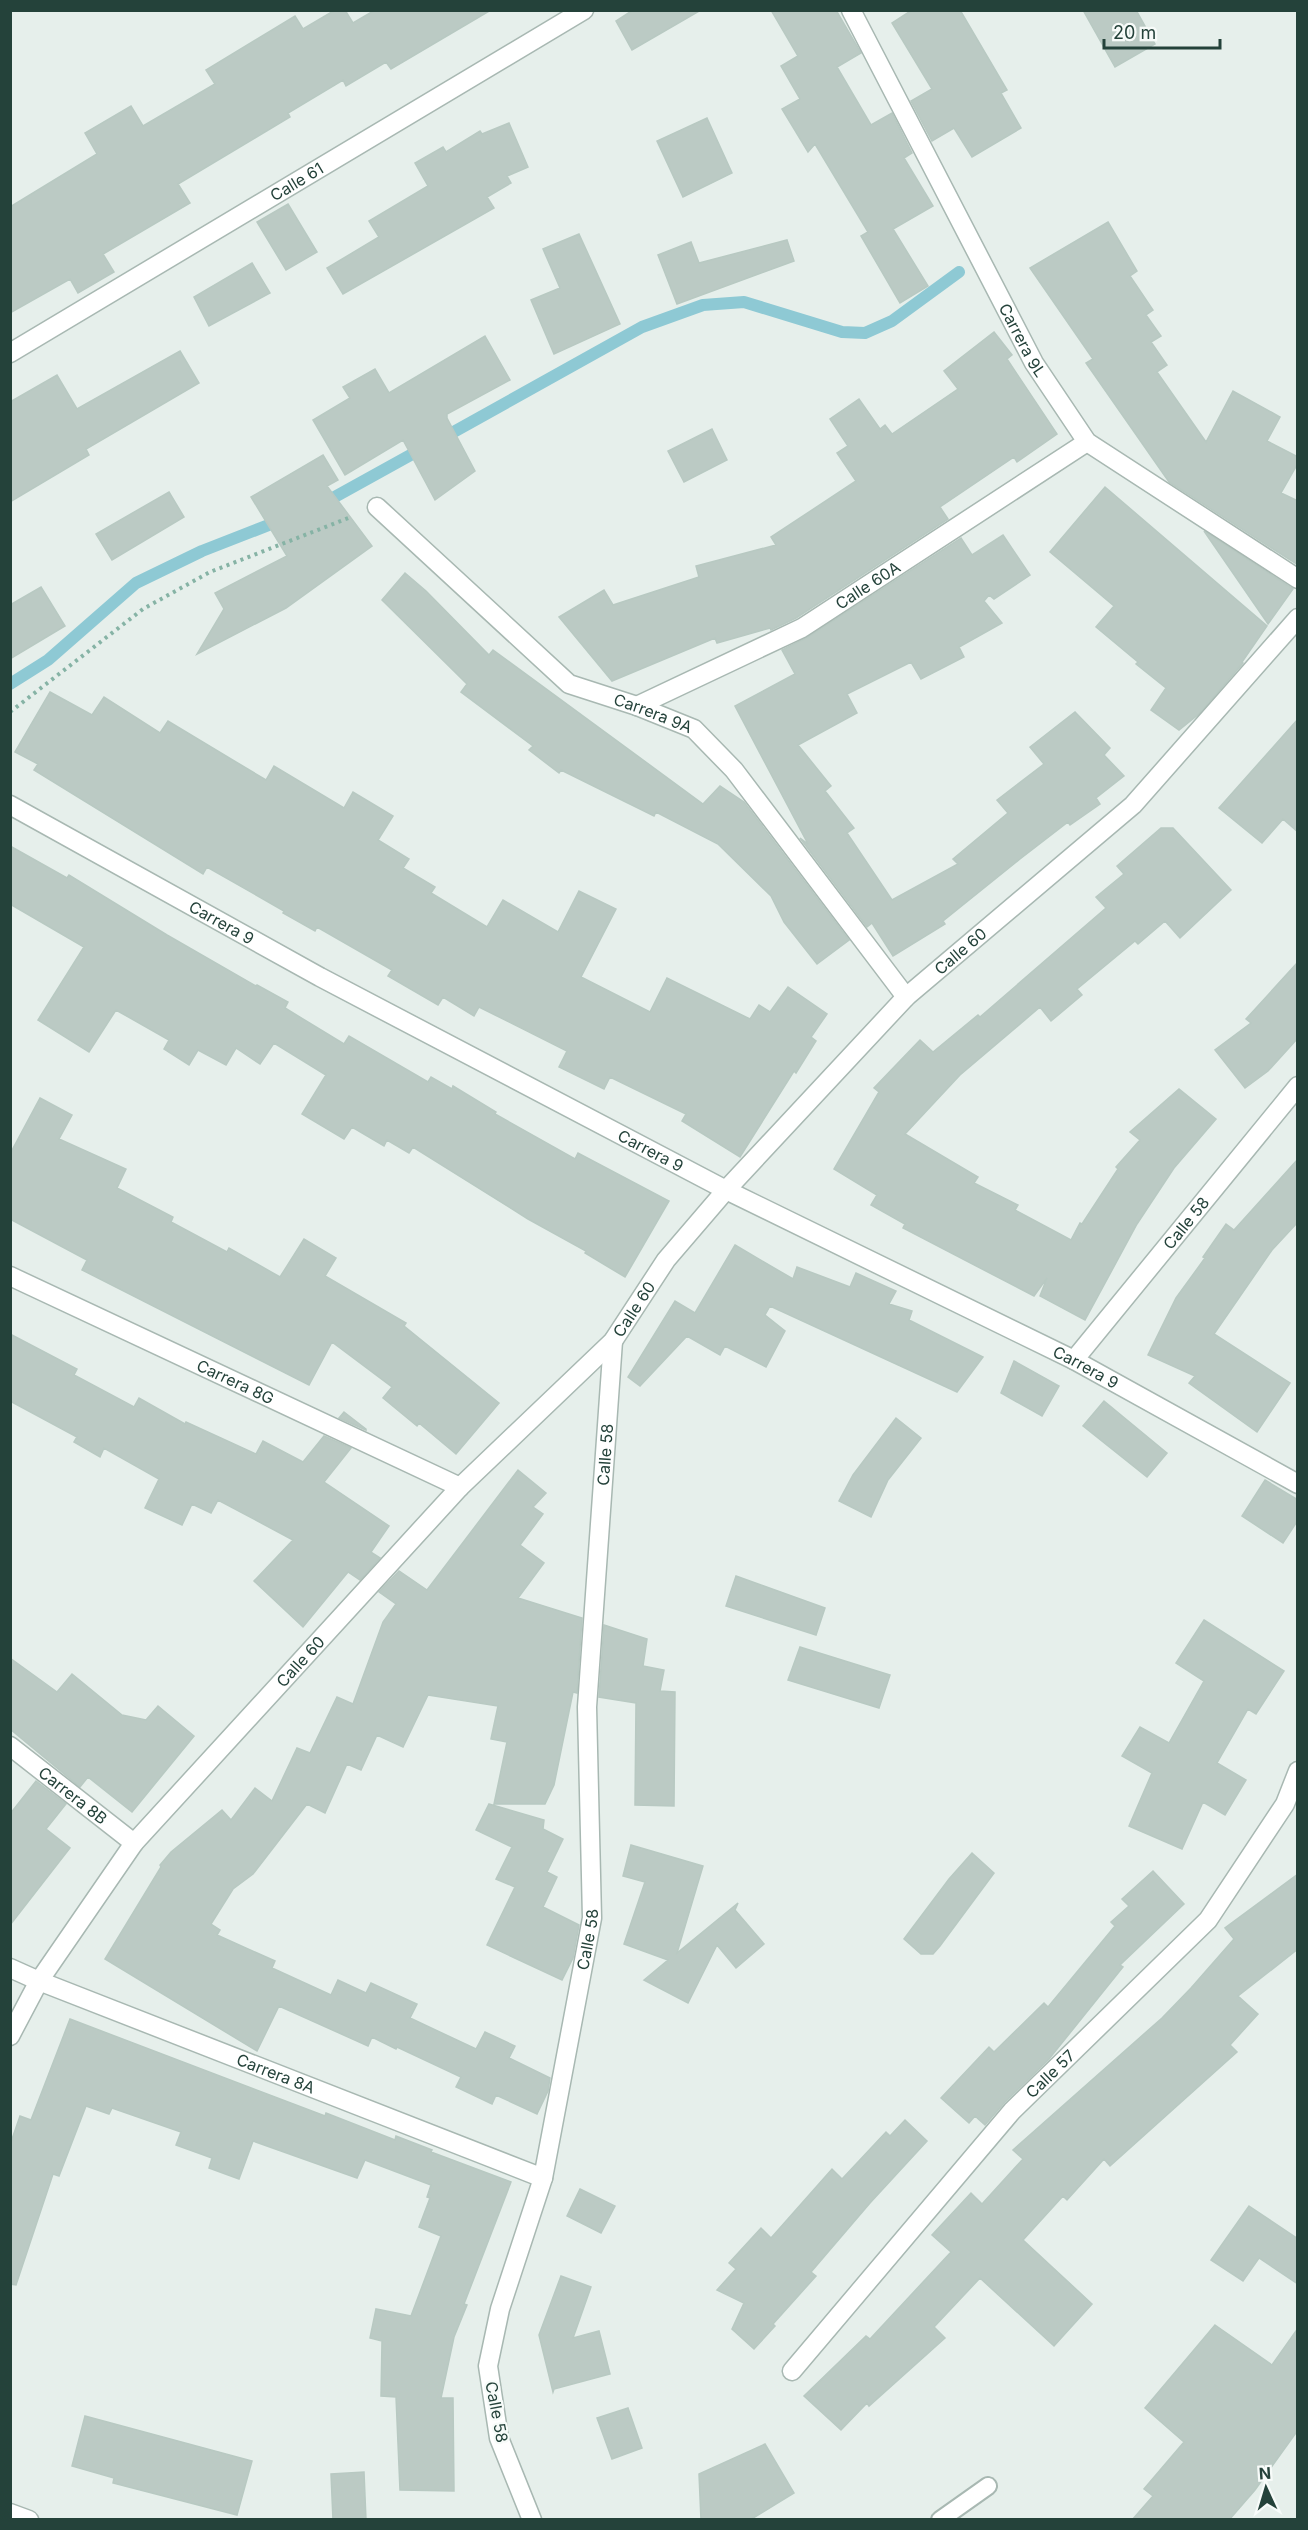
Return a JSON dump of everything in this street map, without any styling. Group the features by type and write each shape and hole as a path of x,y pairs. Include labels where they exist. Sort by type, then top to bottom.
{"street":[{"name":"Calle 61","path":"12,350 585,10"},
{"name":"Carrera 9L","path":"851,10 1034,363 1087,442 1298,579"},
{"name":"Calle 60A","path":"637,706 802,628 1087,442"},
{"name":"Carrera 9A","path":"377,507 568,684 637,706 694,729 734,770 906,997"},
{"name":"Calle 60","path":"10,2036 39,1981 134,1843 460,1487 613,1341 666,1260 726,1190 906,997 1133,806 1298,618"},
{"name":"Carrera 9","path":"10,805 320,977 726,1190 1074,1360 1298,1484"},
{"name":"Calle 58","path":"1074,1360 1298,1086"},
{"name":"Carrera 8G","path":"10,1276 460,1487"},
{"name":"Calle 58","path":"532,2520 499,2438 488,2366 500,2309 543,2178 592,1918 587,1707 613,1341"},
{"name":"Carrera 8B","path":"10,1746 134,1843"},
{"name":"Calle 57","path":"792,2371 1012,2111 1208,1920 1285,1804 1298,1771"},
{"name":"Carrera 8A","path":"10,1968 543,2178"},
{"path":"10,2513 29,2520"}],"lane":[{"path":"940,2520 988,2486"}],"path":[{"path":"10,712 143,609 210,572 377,507"}],"building":[{"path":"335,10 345,10 353,23 375,10 491,10 391,69 386,62 346,86 343,80 288,113 290,117 178,184 190,203 103,254 114,272 78,293 70,279 10,313 10,207 97,154 85,133 131,106 143,126 215,84 206,70 295,16 303,29"},
{"path":"633,10 701,10 632,50 616,21"},
{"path":"771,10 836,10 861,53 837,67 871,125 892,113 912,153 904,158 933,206 893,229 928,286 900,303 861,236 868,232 815,144 808,152 782,109 800,99 781,66 798,56"},
{"path":"912,10 960,10 1007,90 1001,93 1021,128 972,157 954,128 932,141 911,101 932,89 892,23"},
{"path":"1083,10 1136,10 1155,44 1115,67"},
{"path":"707,118 732,173 683,197 657,141"},
{"path":"509,123 528,167 507,176 511,183 487,197 494,208 343,294 327,268 379,237 369,221 428,186 415,163 443,147 446,152 480,131 482,134"},
{"path":"288,204 317,252 286,270 257,222"},
{"path":"1108,222 1137,271 1130,276 1153,310 1146,315 1161,336 1151,342 1167,365 1157,372 1206,442 1233,391 1280,417 1267,441 1298,457 1298,463 1281,493 1298,501 1298,565 1169,482 1086,363 1093,359 1030,268"},
{"path":"579,234 620,324 554,354 531,300 560,288 543,249"},
{"path":"787,240 794,261 677,304 658,255 691,242 699,263"},
{"path":"252,263 270,293 209,326 194,297"},
{"path":"994,332 1012,355 1007,359 1057,434 1017,462 1014,457 940,507 948,519 796,618 771,630 770,628 717,643 715,638 612,681 559,617 604,590 613,605 699,577 696,566 776,545 771,537 856,481 837,453 848,446 830,419 859,399 880,429 885,425 892,434 958,389 944,371"},
{"path":"485,336 510,380 447,414 475,471 435,500 403,440 345,475 313,420 350,398 343,387 375,369 389,393"},
{"path":"180,351 199,383 86,449 89,455 10,502 10,402 57,375 77,409"},
{"path":"712,429 727,460 684,482 668,451"},
{"path":"323,455 338,480 327,486 372,546 286,608 197,654 224,609 215,593 287,556 251,497"},
{"path":"1105,487 1267,626 1243,663 1199,714 1179,730 1151,710 1166,688 1096,627 1114,606 1050,552"},
{"path":"169,492 184,517 112,560 96,534"},
{"path":"1204,531 1293,589 1268,624"},
{"path":"1003,535 1030,575 994,599 989,595 984,601 1002,623 959,647 964,657 921,679 911,662 847,694 857,713 798,745 831,786 825,791 854,828 847,833 892,900 958,864 953,859 1008,813 997,800 1044,764 1030,747 1075,712 1110,748 1104,755 1124,776 1096,798 1100,804 1070,825 1068,822 1020,859 943,921 945,924 893,956 872,923 867,927 800,838 808,844 735,706 795,674 782,650 808,637 961,538 972,555"},
{"path":"405,573 489,655 493,650 703,804 720,786 744,802 849,940 817,964 784,922 771,896 718,844 656,812 654,816 561,770 559,773 529,750 533,746 461,692 467,684 382,600"},
{"path":"41,587 65,626 10,659 10,605"},
{"path":"50,692 92,715 104,697 160,733 168,721 266,780 274,766 344,808 353,792 393,816 378,840 409,859 403,868 435,887 431,893 487,927 503,900 558,932 579,891 616,909 581,977 650,1012 667,978 750,1019 759,1005 770,1012 788,987 827,1014 811,1037 816,1041 796,1073 794,1071 740,1157 682,1121 686,1114 610,1077 604,1089 559,1067 567,1051 479,1007 474,1016 443,997 438,1005 388,976 392,970 317,927 315,931 207,867 203,874 34,770 38,764 15,752"},
{"path":"1298,719 1298,832 1283,819 1262,843 1219,808"},
{"path":"1161,828 1173,828 1231,890 1180,938 1165,921 1138,944 1135,941 1077,989 1082,995 1051,1021 1040,1007 960,1075 905,1134 978,1177 974,1183 1018,1205 1015,1210 1071,1240 1080,1223 1082,1224 1118,1169 1116,1167 1140,1140 1130,1132 1179,1089 1216,1119 1174,1168 1137,1224 1085,1320 1040,1296 1047,1278 1034,1296 903,1228 905,1224 871,1205 877,1195 834,1169 879,1092 874,1088 920,1040 933,1052 978,1015 980,1017 1106,908 1096,897 1124,874 1117,866"},
{"path":"10,846 67,878 69,875 167,935 288,1002 285,1008 344,1044 349,1036 428,1082 431,1077 452,1089 453,1086 496,1112 495,1114 575,1159 578,1153 669,1201 625,1277 413,1147 409,1153 387,1140 384,1146 352,1127 344,1139 302,1114 326,1075 274,1043 260,1064 236,1048 226,1065 198,1050 189,1065 164,1049 169,1040 116,1010 89,1052 38,1020 84,947 10,904"},
{"path":"1298,962 1298,1038 1268,1071 1245,1088 1215,1050 1251,1023 1246,1019"},
{"path":"40,1098 72,1115 59,1139 126,1169 117,1188 173,1217 171,1222 227,1252 229,1248 280,1277 304,1239 336,1258 325,1276 406,1323 404,1326 499,1403 456,1454 419,1423 417,1426 383,1398 392,1387 332,1342 309,1385 82,1270 87,1260 10,1219 10,1154"},
{"path":"1298,1159 1298,1222 1272,1250 1214,1334 1290,1383 1257,1432 1189,1383 1195,1376 1148,1355 1176,1298 1226,1224 1234,1230"},
{"path":"735,1245 793,1279 797,1267 850,1287 856,1273 896,1291 889,1304 912,1311 909,1320 983,1357 957,1392 770,1306 765,1315 785,1331 766,1367 725,1346 720,1355 687,1336 640,1386 628,1377 675,1301 695,1313"},
{"path":"10,1334 77,1369 74,1375 134,1407 139,1398 185,1424 186,1422 256,1454 263,1441 303,1462 324,1436 351,1448 324,1482 389,1526 371,1552 380,1558 360,1580 348,1572 303,1627 254,1581 293,1540 218,1500 211,1513 192,1504 182,1525 145,1508 159,1479 104,1448 100,1457 74,1442 77,1437 10,1401"},
{"path":"1014,1361 1059,1386 1042,1416 1001,1393"},
{"path":"1104,1401 1167,1453 1147,1477 1083,1426"},
{"path":"344,1412 366,1429 366,1430 339,1418"},
{"path":"896,1418 921,1438 888,1480 871,1517 839,1501 853,1475"},
{"path":"518,1470 546,1493 533,1507 543,1514 520,1545 544,1563 518,1598 582,1618 577,1693 573,1692 554,1785 545,1804 494,1804 507,1742 491,1739 498,1706 428,1695 403,1747 377,1735 361,1770 347,1764 325,1813 307,1804 253,1874 233,1889 211,1924 220,1930 217,1935 275,1961 272,1968 331,1995 338,1980 366,1993 371,1983 417,2004 410,2018 476,2049 485,2032 515,2046 509,2058 550,2078 548,2091 537,2114 496,2095 492,2104 456,2087 461,2077 397,2047 396,2049 372,2037 368,2046 279,2006 257,2051 105,1959 161,1867 160,1865 171,1852 222,1810 231,1820 255,1788 272,1801 297,1748 310,1753 337,1697 353,1704 383,1622 396,1604 379,1592 399,1571 427,1590"},
{"path":"1265,1480 1298,1500 1298,1520 1283,1543 1242,1516"},
{"path":"736,1576 825,1608 816,1635 726,1606"},
{"path":"1204,1620 1284,1671 1256,1714 1248,1709 1217,1763 1246,1780 1225,1815 1203,1802 1182,1849 1129,1826 1152,1773 1122,1756 1140,1727 1169,1743 1204,1681 1176,1663"},
{"path":"604,1625 647,1639 643,1666 664,1670 660,1691 675,1692 674,1806 635,1805 636,1703 599,1697"},
{"path":"800,1647 890,1675 879,1708 788,1680"},
{"path":"10,1658 57,1692 72,1674 122,1715 146,1720 158,1706 194,1736 132,1812 88,1777 80,1787 10,1729"},
{"path":"36,1781 66,1804 46,1829 70,1848 10,1925 10,1814"},
{"path":"489,1804 544,1820 543,1829 563,1839 547,1872 557,1877 543,1907 579,1925 573,1958 562,1980 487,1945 515,1887 496,1879 512,1847 476,1830"},
{"path":"631,1845 703,1866 677,1953 738,1903 735,1910 764,1944 736,1968 717,1945 688,2003 644,1980 668,1960 624,1944 645,1882 623,1876"},
{"path":"972,1853 994,1873 933,1954 921,1954 904,1939 949,1879"},
{"path":"1153,1871 1184,1904 1120,1965 1123,1967 1049,2059 985,2125 975,2116 969,2123 941,2098 989,2047 994,2052 1044,2003 1048,2007 1115,1926 1111,1922 1129,1906 1122,1899"},
{"path":"1298,1874 1298,1949 1238,1996 1258,2014 1230,2045 1237,2052 1110,2166 1104,2159 1067,2200 1063,2196 1023,2240 1092,2304 1054,2346 980,2278 934,2327 945,2338 869,2406 867,2403 841,2430 804,2396 866,2336 870,2339 951,2252 932,2235 971,2193 982,2204 1023,2159 1013,2150 1162,2018 1191,1988 1234,1939 1225,1928"},
{"path":"70,2019 325,2116 326,2113 395,2140 396,2136 432,2150 431,2152 511,2182 464,2304 467,2305 454,2337 441,2398 453,2398 454,2491 400,2490 396,2397 381,2396 382,2341 370,2338 376,2309 411,2316 441,2236 419,2227 430,2198 427,2197 431,2185 365,2160 357,2178 253,2141 239,2179 209,2168 212,2158 176,2145 181,2132 112,2108 109,2114 86,2106 59,2176 53,2174 16,2285 10,2284 10,2145 20,2116 31,2120"},
{"path":"905,2120 927,2141 811,2272 816,2276 754,2349 732,2329 744,2303 717,2290 736,2269 729,2263 761,2228 771,2238 832,2169 842,2179 886,2132 890,2136"},
{"path":"580,2189 615,2206 601,2233 567,2216"},
{"path":"1249,2206 1298,2239 1298,2284 1259,2258 1243,2281 1211,2260"},
{"path":"561,2276 591,2287 573,2338 599,2331 610,2374 554,2389 553,2392 539,2335"},
{"path":"1215,2325 1272,2365 1298,2328 1298,2430 1255,2490 1229,2520 1132,2520 1153,2496 1144,2489 1184,2442 1145,2408"},
{"path":"628,2408 642,2448 612,2459 597,2418"},
{"path":"85,2416 252,2461 237,2515 113,2483 114,2478 72,2466"},
{"path":"765,2444 794,2493 750,2520 701,2520 699,2474"},
{"path":"364,2472 366,2520 333,2520 331,2474"}],"waterway":[{"path":"441,439 642,327 703,305 744,302 842,332 865,333 892,321 959,272"},
{"path":"322,504 425,447"},
{"path":"10,684 48,660 136,583 202,551 284,519"}]}
